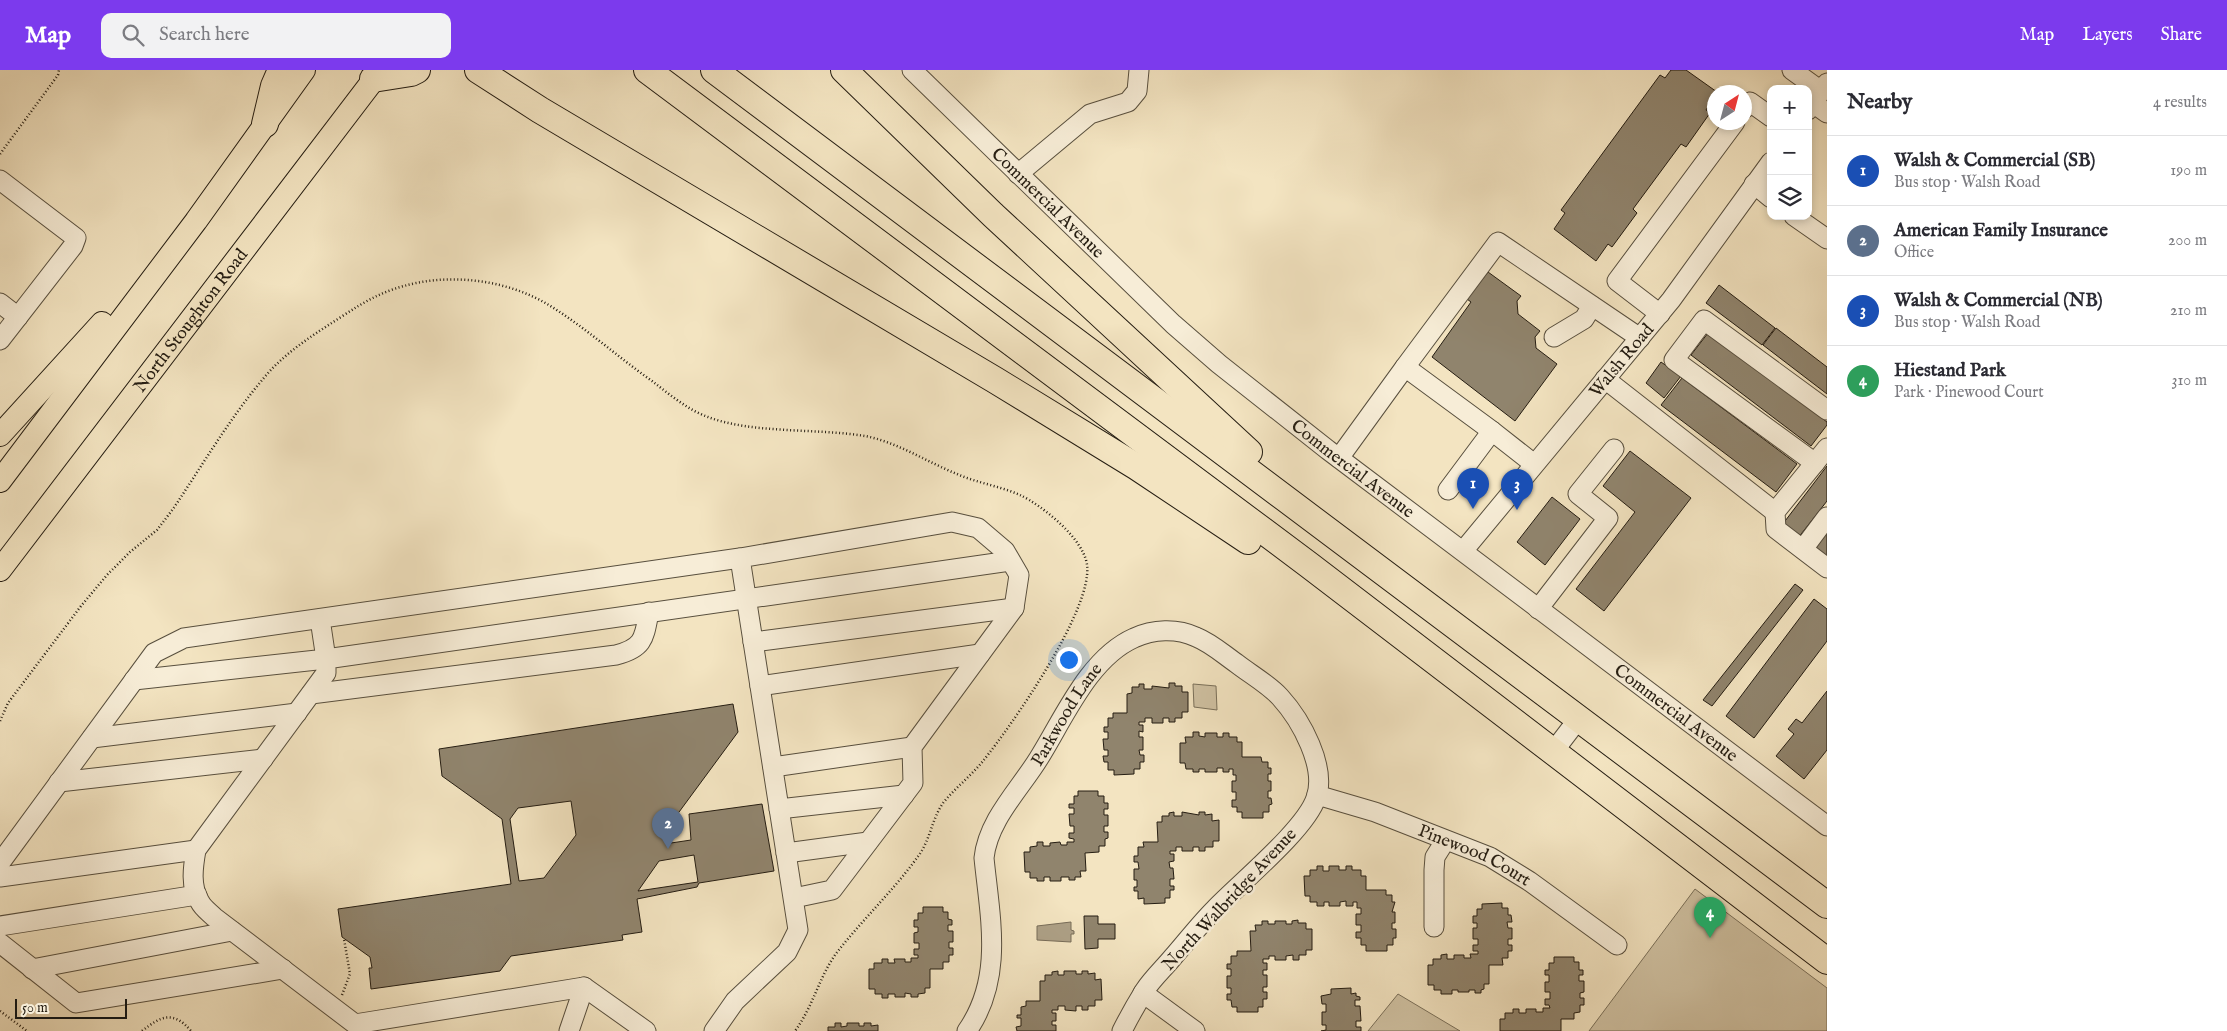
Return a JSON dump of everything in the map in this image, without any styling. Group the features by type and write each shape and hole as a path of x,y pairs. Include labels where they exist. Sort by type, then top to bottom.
{"highway":[{"path":"265,124 274,86 281,70"},
{"path":"377,75 412,73 417,70"},
{"path":"647,70 1309,565 1827,961"},
{"path":"714,70 1827,905"},
{"path":"844,70 993,215 1230,435 1499,658"},
{"path":"479,73 1138,467 1350,611 1432,659"}],"main road":[{"path":"0,481 196,221 304,70"},
{"name":"North Stoughton Road","path":"0,570 377,75"},
{"path":"0,435 196,221"}],"street":[{"name":"Commercial Avenue","path":"912,70 1179,330 1219,364 1339,458 1827,826"},
{"path":"1018,174 1090,114 1128,102 1137,91 1139,70"},
{"path":"1792,70 1819,100"},
{"path":"1752,103 1767,114"},
{"path":"1660,314 1617,281 1729,130"},
{"name":"Walsh Road","path":"1463,551 1660,314 1767,167"},
{"path":"0,180 76,238 73,246 0,340"},
{"path":"1754,184 1767,195"},
{"path":"1800,220 1827,238"},
{"path":"1339,458 1498,242 1640,338"},
{"path":"0,303 18,317"},
{"path":"1554,337 1584,319 1592,306"},
{"path":"1815,463 1674,360 1704,320 1827,410"},
{"path":"1406,367 1534,464"},
{"path":"1605,379 1775,512"},
{"path":"1448,490 1492,431"},
{"path":"1538,609 1608,518 1578,494 1614,448"},
{"path":"1827,448 1775,512 1776,529 1827,568"},
{"path":"1802,549 1827,517"},
{"path":"0,863 154,652 184,638 740,558 952,522 978,528 1005,551 1019,575 1014,608 912,747 913,784 832,890 794,898"},
{"path":"714,1031 735,1001 788,952 798,930 740,558"},
{"path":"134,680 326,659 1010,561"},
{"path":"753,642 1014,608"},
{"path":"311,694 616,655 632,651 641,642 646,631 649,612"},
{"path":"320,619 326,659 326,673 196,850 193,871 197,896 200,902 209,912 355,1028 584,987 646,1031"},
{"name":"Parkwood Lane","path":"967,1031 981,1006 990,976 993,948 984,858 994,825 1039,758 1071,702 1093,672 1131,638 1147,632 1164,631 1196,636 1212,645 1279,696 1290,709 1310,744 1316,761"},
{"path":"760,686 980,654"},
{"path":"92,738 297,713"},
{"path":"1553,752 1579,718"},
{"path":"773,767 912,747"},
{"path":"59,782 263,759"},
{"name":"North Walbridge Avenue","path":"1122,1031 1144,993 1214,910 1292,832 1310,811 1317,795 1319,774 1316,761"},
{"path":"780,809 904,795"},
{"name":"Pinewood Court","path":"1317,795 1375,812 1445,841 1478,852 1508,867 1617,945"},
{"path":"1434,927 1435,857 1445,841"},
{"path":"786,853 868,842"},
{"path":"0,877 196,850"},
{"path":"0,926 197,896"},
{"path":"32,969 232,930"},
{"path":"0,943 76,1003 283,969"},
{"path":"568,1031 584,987"},
{"path":"1144,993 1195,1031"}],"path":[{"path":"0,154 58,75 59,70"},
{"path":"0,721 8,703 81,606 124,558 157,530 264,377 288,354 374,295 417,283 458,279 491,282 527,295 551,306 638,371 706,417 742,426 869,437 895,446 959,475 1022,496 1050,516 1074,538 1087,560 1088,581 1076,611 1043,677 982,762 947,798 935,815 923,850 837,952 825,974 812,1006 795,1031"},
{"path":"342,996 350,974 344,938"},
{"path":"0,1011 27,1031"},
{"path":"142,1031 155,1021 168,1016 183,1022 191,1031"}],"shaded area":[{"path":"1193,684 1216,686 1217,710 1194,707"},
{"path":"1695,889 1827,988 1827,1031 1589,1031"},
{"path":"1071,922 1071,930 1074,931 1074,934 1071,934 1071,942 1037,940 1037,926"},
{"path":"1398,994 1460,1031 1368,1031"}],"building":[{"path":"1671,70 1686,70 1707,85 1707,117 1686,147 1681,144 1633,209 1637,213 1612,247 1608,244 1596,261 1554,229 1565,213 1561,210 1660,75 1665,78"},
{"path":"1488,272 1521,296 1517,301 1518,314 1540,331 1535,337 1536,348 1557,364 1515,421 1432,357 1471,302 1467,299"},
{"path":"1719,285 1775,328 1762,345 1706,303"},
{"path":"1776,328 1827,367 1827,394 1763,345"},
{"path":"1708,333 1827,422 1827,425 1811,446 1691,355"},
{"path":"1661,362 1681,376 1664,398 1646,383"},
{"path":"1682,378 1797,464 1776,492 1661,405"},
{"path":"1630,451 1691,498 1604,611 1576,589 1635,512 1603,486"},
{"path":"1827,466 1827,501 1798,538 1782,525"},
{"path":"1552,497 1580,519 1545,565 1517,542"},
{"path":"1827,533 1827,560 1814,550"},
{"path":"1795,584 1803,590 1712,706 1703,700"},
{"path":"1814,599 1827,609 1827,641 1754,738 1726,716"},
{"path":"1169,683 1175,683 1175,686 1182,686 1182,692 1188,692 1188,712 1182,712 1182,718 1175,718 1175,722 1169,722 1169,718 1163,718 1163,723 1152,723 1152,718 1145,718 1145,722 1139,722 1139,725 1143,725 1143,732 1139,731 1139,737 1143,737 1143,750 1139,750 1140,755 1144,755 1144,762 1140,762 1140,769 1134,769 1134,774 1114,775 1114,770 1108,770 1108,762 1104,762 1103,756 1108,756 1108,750 1104,750 1103,739 1108,739 1108,732 1104,732 1104,727 1108,727 1108,718 1113,718 1113,713 1127,713 1127,694 1132,693 1132,687 1139,687 1139,684 1144,684 1144,689 1152,689 1152,686 1169,688"},
{"path":"1827,691 1827,750 1804,779 1776,756 1794,734 1788,729 1796,719 1802,723"},
{"path":"733,704 738,732 668,827 671,843 691,840 689,814 762,804 774,871 699,883 697,887 637,899 642,932 622,935 623,940 511,956 500,971 371,989 369,968 372,968 370,957 342,937 338,909 511,884 502,819 442,776 439,749","holes":["571,801 576,835 544,878 519,881 510,819 518,808","694,855 698,882 638,891 659,861"]},
{"path":"1193,732 1199,732 1199,736 1205,737 1205,733 1217,733 1217,737 1223,737 1223,733 1229,733 1229,737 1237,737 1237,742 1242,742 1242,757 1261,757 1262,762 1268,762 1268,768 1271,768 1271,774 1268,774 1268,781 1271,781 1271,791 1268,791 1268,798 1271,798 1272,804 1269,805 1269,812 1263,812 1263,818 1242,818 1242,812 1237,812 1237,807 1232,807 1232,800 1236,800 1236,792 1232,792 1232,781 1236,781 1233,769 1229,769 1229,772 1223,772 1223,768 1217,768 1217,772 1205,772 1205,769 1199,769 1199,772 1193,772 1193,769 1186,769 1185,763 1180,763 1180,743 1186,743 1185,737 1193,737"},
{"path":"1078,791 1098,791 1098,796 1104,796 1104,803 1108,803 1108,809 1104,809 1104,815 1108,815 1108,826 1104,826 1104,832 1108,832 1105,846 1099,846 1099,852 1085,853 1086,871 1080,871 1081,877 1075,877 1075,880 1069,880 1069,877 1061,877 1061,881 1050,881 1050,877 1044,877 1044,881 1030,878 1030,872 1025,872 1024,852 1030,852 1030,847 1037,846 1037,842 1043,842 1043,846 1050,846 1050,843 1060,842 1061,845 1067,845 1067,842 1074,842 1074,839 1069,838 1069,833 1074,833 1074,826 1070,826 1069,814 1074,814 1074,808 1069,808 1069,804 1074,804 1074,796 1078,796"},
{"path":"1174,812 1174,816 1182,816 1182,812 1199,815 1199,812 1205,812 1205,815 1212,814 1212,821 1219,820 1219,841 1213,841 1213,847 1205,847 1205,851 1199,851 1199,847 1193,847 1193,851 1182,851 1182,847 1176,847 1176,851 1170,851 1170,854 1174,854 1174,861 1169,862 1170,868 1173,868 1174,879 1170,879 1170,886 1174,886 1174,890 1170,890 1170,898 1165,898 1165,903 1144,904 1144,898 1138,899 1138,891 1134,891 1134,887 1137,887 1137,880 1134,880 1134,869 1139,869 1138,862 1134,862 1134,856 1138,856 1138,847 1144,847 1143,842 1158,842 1157,822 1162,822 1162,816 1169,816 1169,813"},
{"path":"1317,866 1323,866 1323,871 1329,871 1329,866 1339,866 1339,870 1346,870 1346,866 1352,866 1352,870 1361,870 1361,876 1366,876 1366,890 1386,890 1386,895 1392,895 1392,902 1395,902 1392,912 1395,912 1395,923 1392,923 1392,929 1396,929 1396,938 1393,938 1393,945 1387,945 1387,951 1366,951 1366,945 1361,945 1361,938 1356,938 1356,932 1361,932 1361,925 1356,925 1356,914 1361,914 1361,908 1357,908 1357,902 1353,902 1353,906 1346,906 1346,901 1340,902 1340,906 1329,906 1329,902 1324,902 1324,906 1317,906 1317,902 1310,902 1310,896 1305,896 1304,876 1310,876 1310,870 1317,870"},
{"path":"1502,903 1502,908 1508,908 1508,915 1511,915 1512,922 1507,922 1508,928 1512,928 1512,939 1508,939 1508,945 1512,945 1512,951 1508,951 1508,958 1502,958 1503,965 1489,965 1489,984 1484,984 1484,989 1481,990 1481,993 1475,993 1475,990 1458,992 1458,990 1452,990 1452,994 1441,994 1441,990 1434,990 1434,985 1428,985 1428,965 1433,965 1433,959 1441,959 1441,955 1447,954 1447,959 1454,959 1454,955 1464,955 1464,958 1471,958 1470,954 1478,954 1478,951 1473,951 1473,945 1478,945 1478,939 1473,939 1473,928 1477,928 1477,923 1473,923 1473,916 1477,916 1477,909 1482,909 1482,904"},
{"path":"923,907 943,907 943,912 948,912 948,919 952,920 952,925 948,925 948,931 953,931 953,942 949,942 949,948 953,948 953,955 949,955 949,962 943,962 943,969 930,969 930,988 925,988 925,993 918,994 918,997 911,997 911,994 905,993 905,997 895,997 895,994 888,994 888,998 882,998 882,994 875,994 875,989 869,989 869,969 874,969 874,963 882,963 882,959 888,959 888,963 895,963 894,959 905,959 905,962 911,962 911,958 918,958 918,955 914,955 914,949 919,949 919,943 914,943 914,933 918,932 918,927 914,927 914,920 918,920 918,913 923,913"},
{"path":"1084,916 1098,916 1098,924 1115,924 1115,939 1098,939 1098,948 1085,949"},
{"path":"1298,920 1298,923 1306,923 1306,929 1312,929 1312,950 1306,950 1306,955 1299,955 1299,960 1293,960 1293,955 1286,956 1286,960 1275,960 1275,956 1263,959 1263,963 1267,963 1267,970 1263,970 1263,975 1267,975 1267,987 1263,987 1263,992 1267,992 1267,999 1263,999 1263,1007 1258,1007 1258,1012 1237,1012 1237,1007 1232,1007 1231,1000 1227,1000 1227,994 1231,994 1231,988 1227,988 1227,976 1231,976 1231,969 1227,969 1227,964 1231,964 1231,956 1237,956 1237,951 1251,951 1250,931 1256,931 1255,925 1262,925 1262,921 1268,921 1268,924 1275,924 1275,921 1286,921 1286,924 1292,924 1292,921"},
{"path":"1554,957 1574,957 1574,962 1579,962 1579,970 1583,970 1583,975 1579,975 1579,981 1584,981 1584,992 1580,993 1580,998 1584,998 1584,1005 1580,1005 1580,1012 1574,1013 1574,1019 1561,1019 1561,1031 1500,1031 1500,1019 1505,1019 1505,1013 1513,1013 1513,1009 1519,1009 1519,1013 1526,1013 1526,1009 1536,1009 1536,1012 1543,1012 1543,1008 1550,1008 1549,1005 1545,1005 1545,999 1550,999 1550,992 1545,992 1545,982 1549,982 1549,975 1545,975 1545,970 1549,970 1549,963 1554,963"},
{"path":"1058,971 1058,975 1064,975 1064,971 1076,971 1076,974 1082,974 1082,971 1088,971 1088,974 1095,973 1095,980 1101,979 1102,1000 1095,1000 1095,1006 1088,1006 1088,1010 1082,1010 1082,1006 1076,1006 1076,1011 1065,1010 1065,1006 1058,1006 1058,1010 1052,1010 1052,1013 1056,1013 1056,1021 1052,1021 1052,1025 1056,1025 1056,1031 1017,1031 1016,1027 1021,1026 1021,1018 1017,1018 1017,1015 1021,1015 1021,1007 1026,1006 1026,1001 1040,1001 1040,981 1045,981 1045,975 1052,975 1052,972"},
{"path":"1351,988 1351,994 1356,993 1356,996 1360,997 1360,1000 1355,1000 1355,1006 1360,1006 1361,1021 1356,1021 1356,1027 1361,1027 1361,1031 1321,1031 1326,1030 1326,1025 1322,1025 1322,1012 1326,1012 1326,1004 1322,1004 1321,996 1331,994 1331,989"},
{"path":"835,1023 841,1023 841,1027 847,1026 847,1023 859,1023 859,1026 864,1026 864,1023 871,1023 871,1026 878,1025 878,1031 828,1031 828,1027 835,1027"}],"place":[{"name":"Walsh & Commercial (SB)","path":"1473,509"},
{"name":"Walsh & Commercial (NB)","path":"1517,510"},
{"name":"American Family Insurance","path":"668,849"},
{"name":"Hiestand Park","path":"1710,938"}]}
